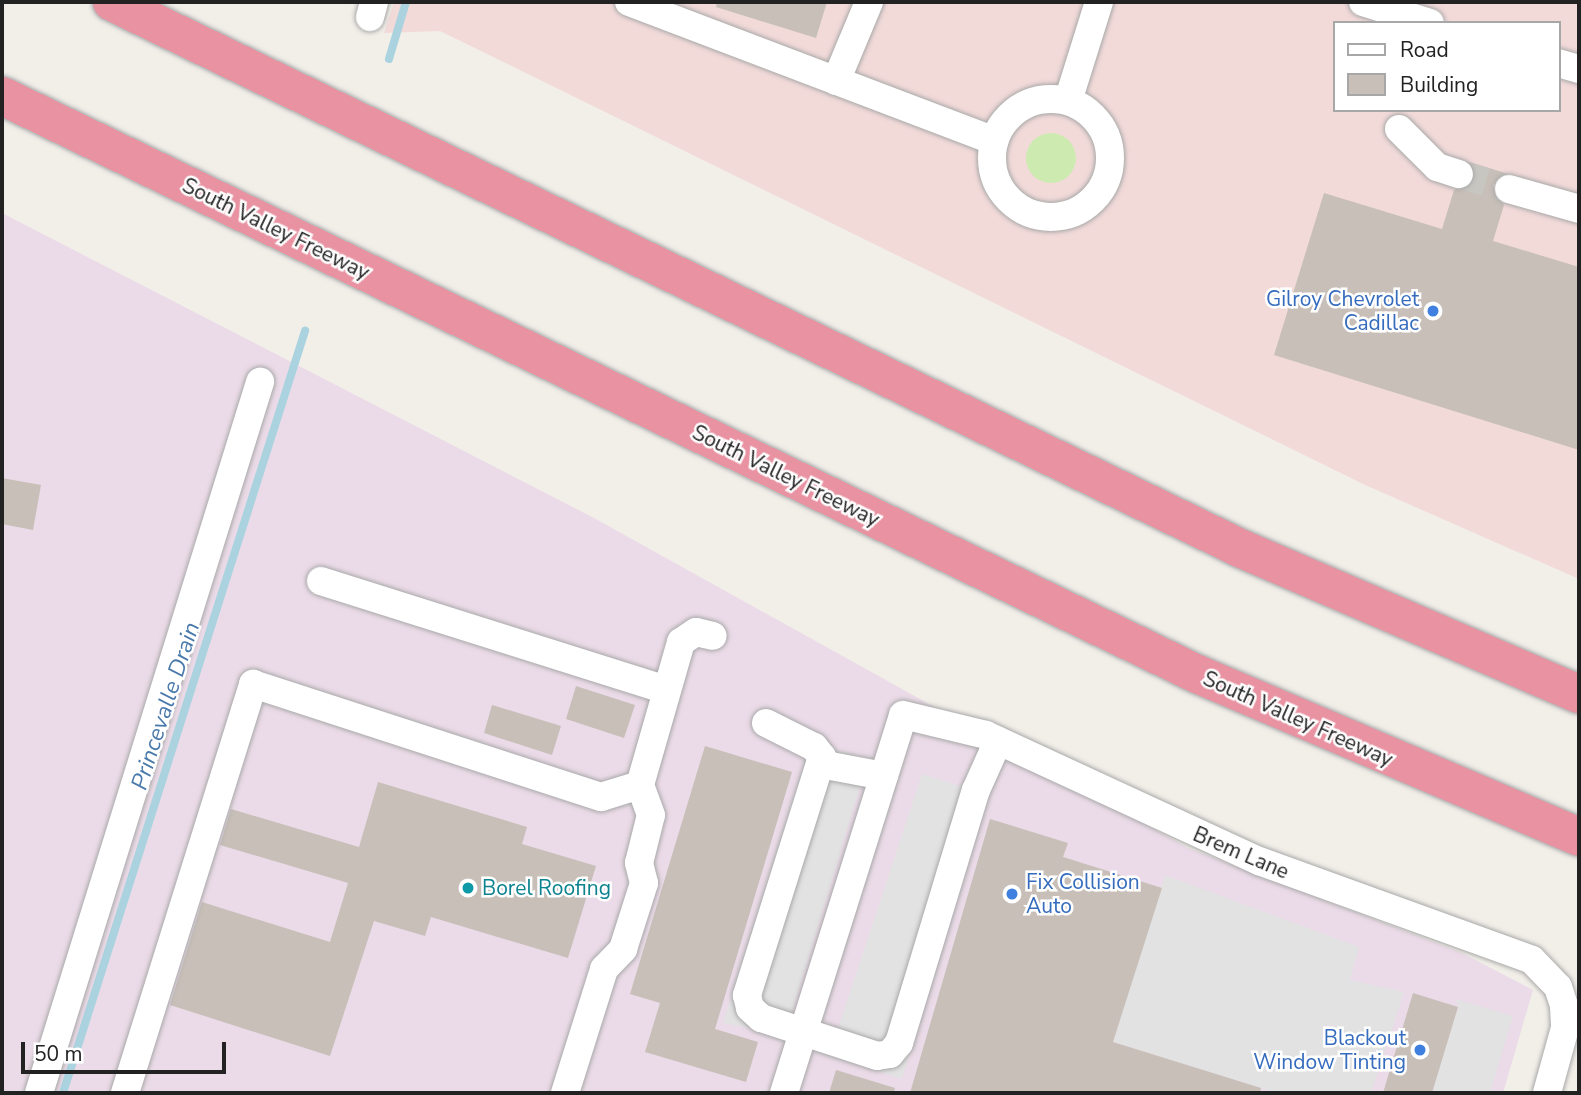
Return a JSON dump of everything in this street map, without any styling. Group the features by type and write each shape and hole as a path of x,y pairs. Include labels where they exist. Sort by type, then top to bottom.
{"highway":[{"path":"112,2 1242,549 1579,694"},
{"name":"South Valley Freeway","path":"2,96 1100,628 1305,723 1579,836"},
{"path":"1460,645 1579,679"}],"street":[{"path":"629,2 994,141"},
{"path":"836,81 869,2"},
{"path":"1068,101 1098,2"},
{"path":"1363,2 1424,21"},
{"path":"1560,64 1579,69"},
{"path":"1068,101 1098,121 1110,153 1103,186 1077,211 1045,217 1018,208 994,174 994,141 1005,120 1025,105 1068,101"},
{"path":"1399,129 1437,167 1459,174"},
{"path":"1509,189 1579,209"},
{"path":"39,1093 260,382"},
{"path":"321,581 667,690"},
{"path":"565,1093 604,968 623,949 644,883 639,863 651,815 640,785 681,642 696,632 713,636"},
{"path":"125,1093 253,684 601,797 640,785"},
{"name":"Brem Lane","path":"884,776 903,715 932,718 999,741 1259,861 1532,960 1558,987 1571,1007"},
{"path":"766,723 814,747 820,764 747,995 750,1008 761,1018 877,1056 890,1054 899,1043 975,790 999,741"},
{"path":"785,1093 884,776 820,764"},
{"path":"1547,1093 1571,1007"}],"shaded area":[{"path":"394,2 1579,2 1579,579 1363,484 440,31 384,33"},
{"path":"2,213 594,518 1188,848 1462,953 1533,990 1503,1093 2,1093"},
{"path":"811,742 868,760 785,1035 723,1023"},
{"path":"922,774 988,795 902,1079 829,1056"},
{"path":"1165,875 1359,947 1350,980 1404,992 1371,1093 1277,1093 1113,1042"},
{"path":"1455,999 1513,1016 1490,1093 1432,1093 1458,1007"}],"green space":[{"path":"1051,133 1069,140 1076,158 1069,176 1051,183 1033,176 1026,158 1033,140"}],"building":[{"path":"717,2 827,2 816,38 716,7"},
{"name":"Gilroy Chevrolet Cadillac","path":"1470,162 1505,173 1493,185 1504,205 1493,241 1579,267 1579,450 1274,355 1324,193 1442,229 1454,190 1475,180"},
{"path":"2,478 41,485 33,530 2,524"},
{"path":"576,686 635,705 624,738 566,719"},
{"path":"492,705 561,726 552,755 484,733"},
{"path":"705,746 792,772 715,1029 758,1042 746,1082 645,1052 660,1003 630,994"},
{"path":"378,782 527,827 522,844 596,866 568,958 431,917 425,936 374,921 330,1056 170,1005 202,902 330,942 348,883 220,845 231,809 359,847"},
{"path":"990,819 1068,843 1063,857 1162,888 1113,1042 1261,1088 1260,1093 910,1093"},
{"name":"Blackout Window Tinting","path":"1413,993 1458,1007 1432,1093 1383,1093"},
{"path":"836,1070 895,1088 894,1093 829,1093"}],"waterway":[{"name":"Princevalle Drain","path":"389,59 406,2"},
{"name":"Princevalle Drain","path":"63,1093 305,331"}],"tunnel":[{"path":"1459,174 1509,189"}],"place":[{"name":"Gilroy Chevrolet Cadillac","path":"1433,311"},
{"name":"Borel Roofing","path":"468,888"},
{"name":"Fix Collision Auto","path":"1012,894"},
{"name":"Blackout Window Tinting","path":"1420,1050"}]}
